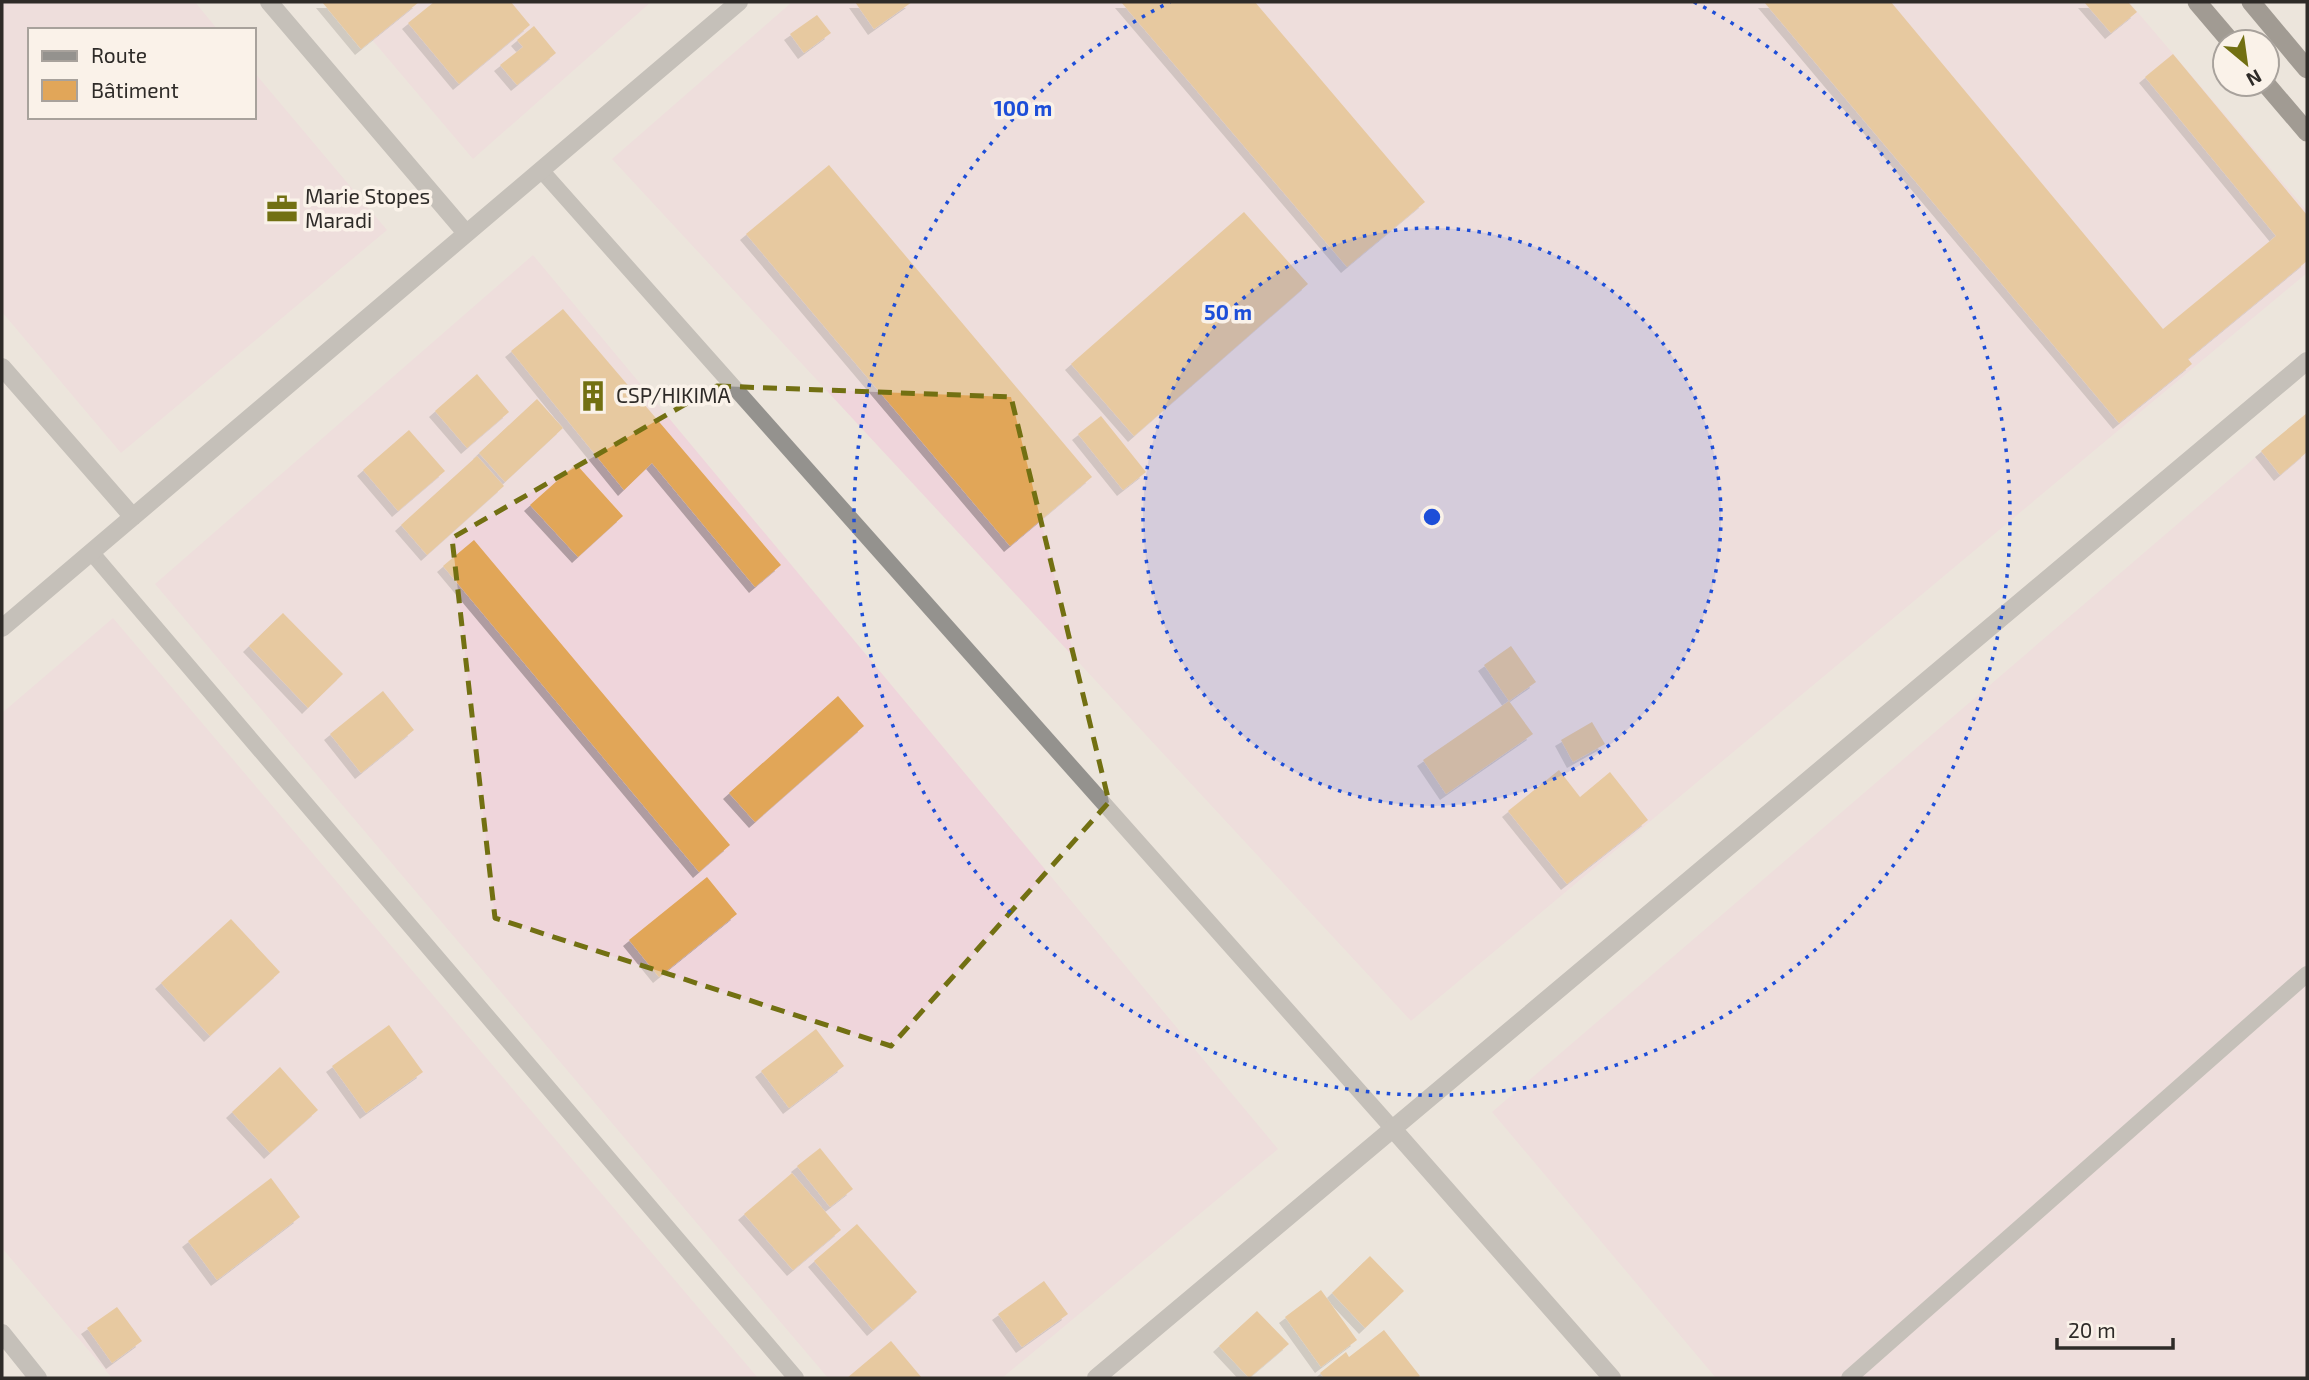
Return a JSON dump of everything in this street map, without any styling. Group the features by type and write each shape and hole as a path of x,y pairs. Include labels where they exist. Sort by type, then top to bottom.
{"highway":[{"path":"2197,2 2219,28"},
{"path":"2250,2 2307,69"},
{"path":"2278,98 2307,132"}],"street":[{"path":"269,2 466,233"},
{"path":"2,628 739,2"},
{"path":"1096,1378 2307,361"},
{"path":"2,367 133,517"},
{"path":"1393,1129 1612,1378"},
{"path":"2,1335 38,1378"}],"lane":[{"path":"541,170 1393,1129"},
{"path":"91,552 796,1378"},
{"path":"1849,1378 2307,974"}],"highlighted area":[{"path":"717,386 1011,397 1109,802 891,1046 495,918 452,538"}],"shaded area":[{"path":"2,2 195,2 216,28 28,28 28,119 256,119 256,74 387,230 121,453 2,312"},
{"path":"340,2 651,2 473,159"},
{"path":"792,2 2129,2 2307,211 2307,273 1411,1021 612,159"},
{"path":"533,255 1278,1149 1002,1378 828,1378 155,584"},
{"path":"2307,413 2307,1378 1716,1378 1492,1112"},
{"path":"113,618 758,1378 112,1378 2,1248 2,713"}],"building":[{"path":"322,2 419,2 361,49"},
{"path":"434,2 511,2 530,25 459,84 408,23"},
{"path":"855,2 912,2 874,29"},
{"path":"1121,2 1255,2 1425,202 1347,267"},
{"path":"1764,2 1891,2 2163,329 2276,236 2145,77 2173,54 2307,215 2307,261 2188,359 2192,364 2119,423"},
{"path":"2084,2 2128,2 2137,12 2111,33"},
{"path":"817,15 831,33 804,53 790,34"},
{"path":"534,26 556,53 517,85 500,65 523,47 517,40"},
{"path":"829,165 1092,477 1010,546 746,234"},
{"path":"1244,212 1308,284 1134,436 1071,364"},
{"name":"CSP/HIKIMA","path":"563,309 781,565 755,587 652,463 624,490 511,351"},
{"path":"477,374 509,412 467,448 435,411"},
{"path":"537,399 563,428 505,482 479,453"},
{"path":"2307,413 2307,452 2280,475 2261,451"},
{"path":"1101,416 1146,472 1123,490 1078,434"},
{"path":"409,430 445,471 398,511 363,470"},
{"path":"477,456 504,486 427,555 401,525"},
{"path":"576,464 623,516 578,557 530,505"},
{"path":"474,540 730,845 699,872 443,566"},
{"path":"283,613 343,674 308,708 249,646"},
{"path":"1511,646 1536,682 1509,701 1484,665"},
{"path":"383,691 414,730 361,773 330,734"},
{"path":"838,696 864,726 755,822 729,793"},
{"path":"1509,701 1533,734 1446,794 1423,760"},
{"path":"1592,722 1605,744 1573,762 1561,740"},
{"path":"1559,770 1580,797 1610,772 1648,820 1567,884 1508,811"},
{"path":"707,877 737,914 659,977 629,940"},
{"path":"231,919 280,972 210,1036 161,983"},
{"path":"389,1025 423,1072 366,1113 332,1066"},
{"path":"816,1029 844,1066 789,1108 761,1071"},
{"path":"280,1067 318,1110 270,1153 232,1112"},
{"path":"820,1148 853,1189 830,1207 797,1166"},
{"path":"792,1173 841,1230 793,1270 744,1214"},
{"path":"271,1178 300,1217 217,1280 188,1241"},
{"path":"857,1224 917,1292 873,1330 814,1261"},
{"path":"1370,1256 1404,1291 1365,1328 1332,1293"},
{"path":"1044,1281 1068,1314 1022,1347 998,1314"},
{"path":"1321,1290 1357,1340 1321,1367 1285,1317"},
{"path":"117,1307 142,1341 112,1363 87,1328"},
{"path":"1257,1311 1289,1344 1249,1378 1219,1346"},
{"path":"1384,1330 1420,1376 1324,1378 1320,1373 1346,1352 1349,1357"},
{"path":"891,1341 922,1378 847,1378"}],"place":[{"name":"Marie Stopes Maradi","path":"282,209"},
{"name":"CSP/HIKIMA","path":"593,396"}]}
